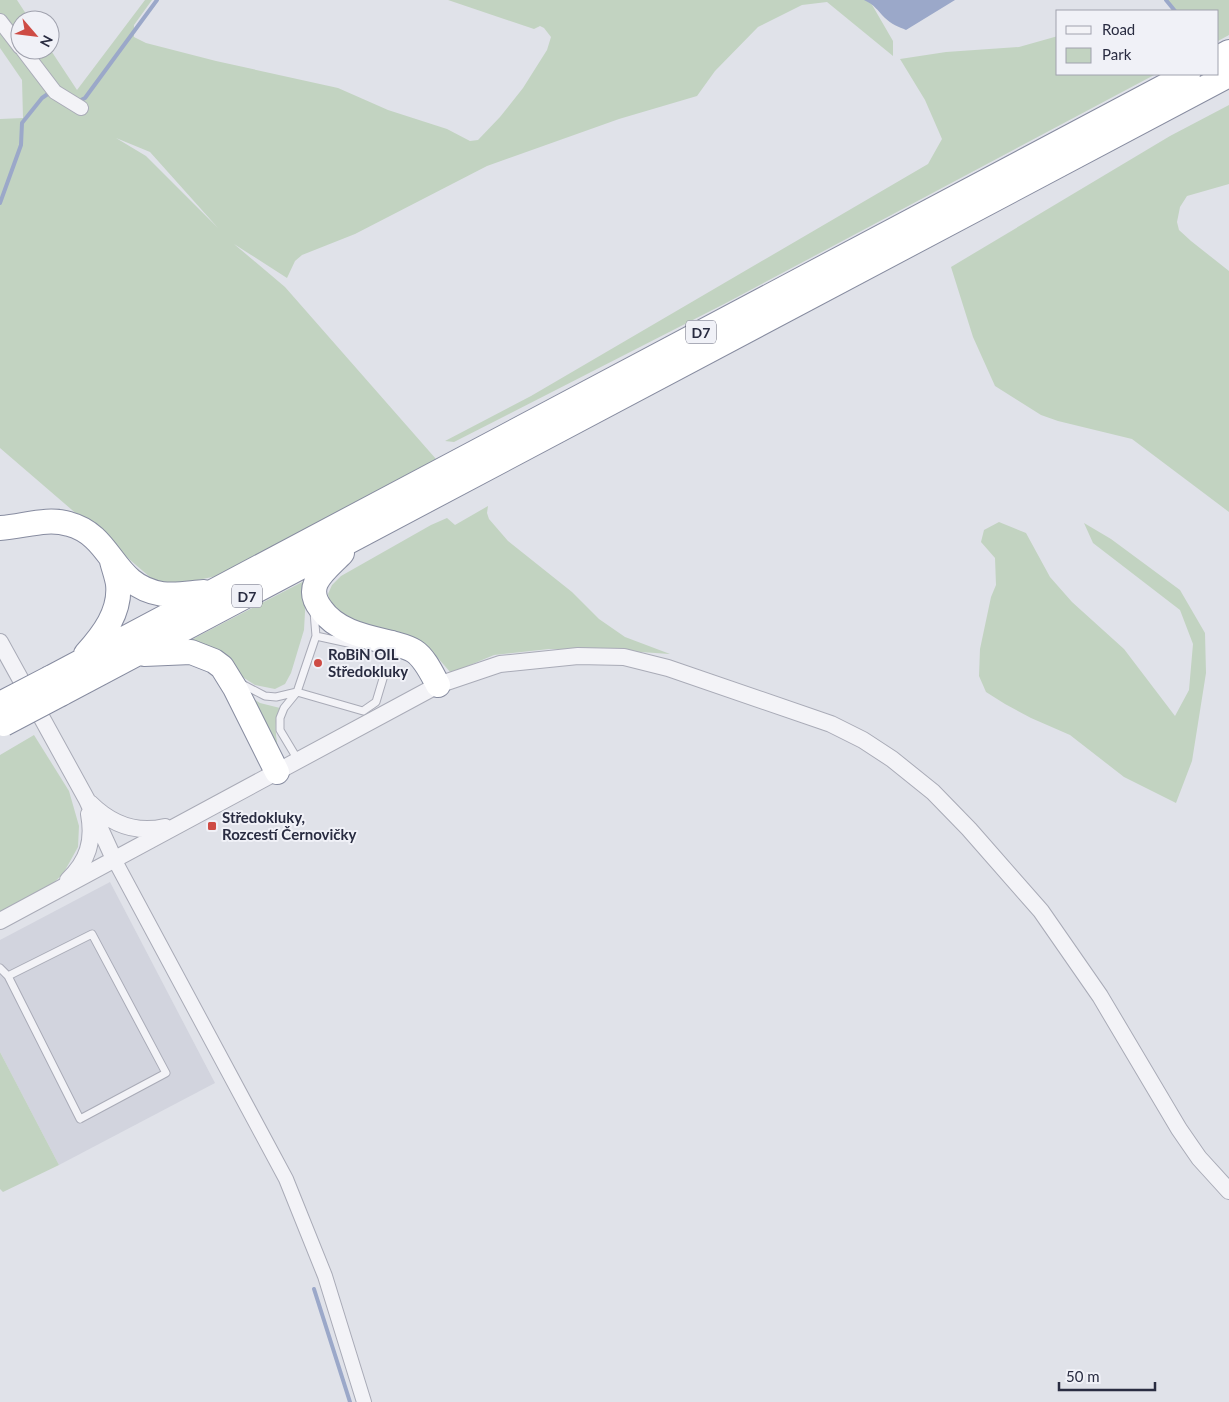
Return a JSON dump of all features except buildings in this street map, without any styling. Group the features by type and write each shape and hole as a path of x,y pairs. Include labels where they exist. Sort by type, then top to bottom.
{"highway":[{"name":"D7","path":"1,718 56,686 135,655 1229,74"},
{"name":"D7","path":"56,686 80,662 1186,75"},
{"path":"0,528 49,521 68,524 87,531 102,544 112,561 123,574 133,582 153,592 172,594 214,591"},
{"path":"0,534 29,524"},
{"path":"0,542 10,533 29,524"},
{"path":"359,536 321,575 314,586 314,599 324,614 347,630 414,651 418,661 438,685"},
{"path":"80,662 108,625 115,609 118,585 112,561"},
{"path":"135,655 191,652 214,661 229,676 277,772"}],"street":[{"path":"0,21 10,34"},
{"path":"31,60 55,92 81,108"},
{"path":"0,642 86,800 114,859 286,1179 325,1276 364,1402"},
{"path":"0,921 438,685 500,664 578,656 624,657 668,668 822,721 864,740 892,759 933,792 970,829 1041,911 1100,996 1179,1129 1199,1158 1229,1191"},
{"path":"86,800 101,813 128,828 143,830 179,824"},
{"path":"62,887 75,874 90,846 92,832 86,800"}],"lane":[{"path":"299,760 280,730 280,718 284,708 298,692 316,636 314,599"},
{"path":"316,636 362,647"},
{"path":"229,676 265,696 276,697 298,692 363,711 376,702 384,672"},
{"path":"0,968 8,976 80,1119 166,1073 92,934 8,976"}],"shaded area":[{"path":"110,882 215,1083 59,1165 0,1052 0,940"}],"green space":[{"path":"0,0 17,0 24,10 10,10 10,60 57,60 77,90 145,0 152,0 134,25 134,37 146,43 216,61 338,88 388,110 447,129 470,141 478,140 500,117 523,88 547,50 551,37 540,26 534,29 448,0 867,0 871,3 893,41 893,56 827,2 802,5 758,27 715,71 697,96 619,119 487,166 355,234 302,255 295,261 287,278 234,244 285,287 436,459 217,576 188,582 158,584 0,448 0,119 23,118 22,80 0,48","holes":["116,138 150,152 218,228 146,156"]},
{"path":"1166,0 1229,0 1229,35 1219,40 1219,10 1174,10"},
{"path":"1056,37 1056,75 1154,75 726,303 454,442 445,441 531,396 928,164 942,139 925,100 900,59 946,52 1019,47"},
{"path":"1229,105 1229,184 1187,196 1180,207 1177,222 1179,230 1229,271 1229,512 1132,439 1041,415 995,386 973,337 951,267 1170,136"},
{"path":"488,506 487,513 489,519 508,541 572,592 599,619 625,637 670,654 611,650 549,649 494,655 451,673 430,649 358,629 330,604 328,594 332,585 341,576 431,525 447,518 455,525"},
{"path":"999,522 1026,533 1050,577 1072,602 1124,649 1175,716 1189,690 1193,644 1180,610 1093,543 1084,523 1111,539 1180,590 1205,633 1206,673 1192,761 1176,803 1124,777 1070,735 1031,718 986,692 979,676 980,649 991,597 996,585 995,558 981,542 984,530"},
{"path":"310,578 306,594 304,630 291,673 285,684 275,689 255,685 183,644"},
{"path":"249,696 260,703 280,708 276,727 280,759"},
{"path":"34,735 69,791 79,826 78,847 63,874 49,887 0,912 0,755"},
{"path":"0,1052 59,1165 3,1192 0,1189"}],"water":[{"path":"864,0 955,0 906,30 890,22"}],"waterway":[{"path":"77,102 85,98 157,0"},
{"path":"1166,0 1174,10"},
{"path":"0,203 21,145 22,123 42,98 52,91"},
{"path":"314,1289 350,1402"}],"place":[{"name":"RoBiN OIL Středokluky","path":"318,663"},
{"name":"Středokluky, Rozcestí Černovičky","path":"212,826"}]}
